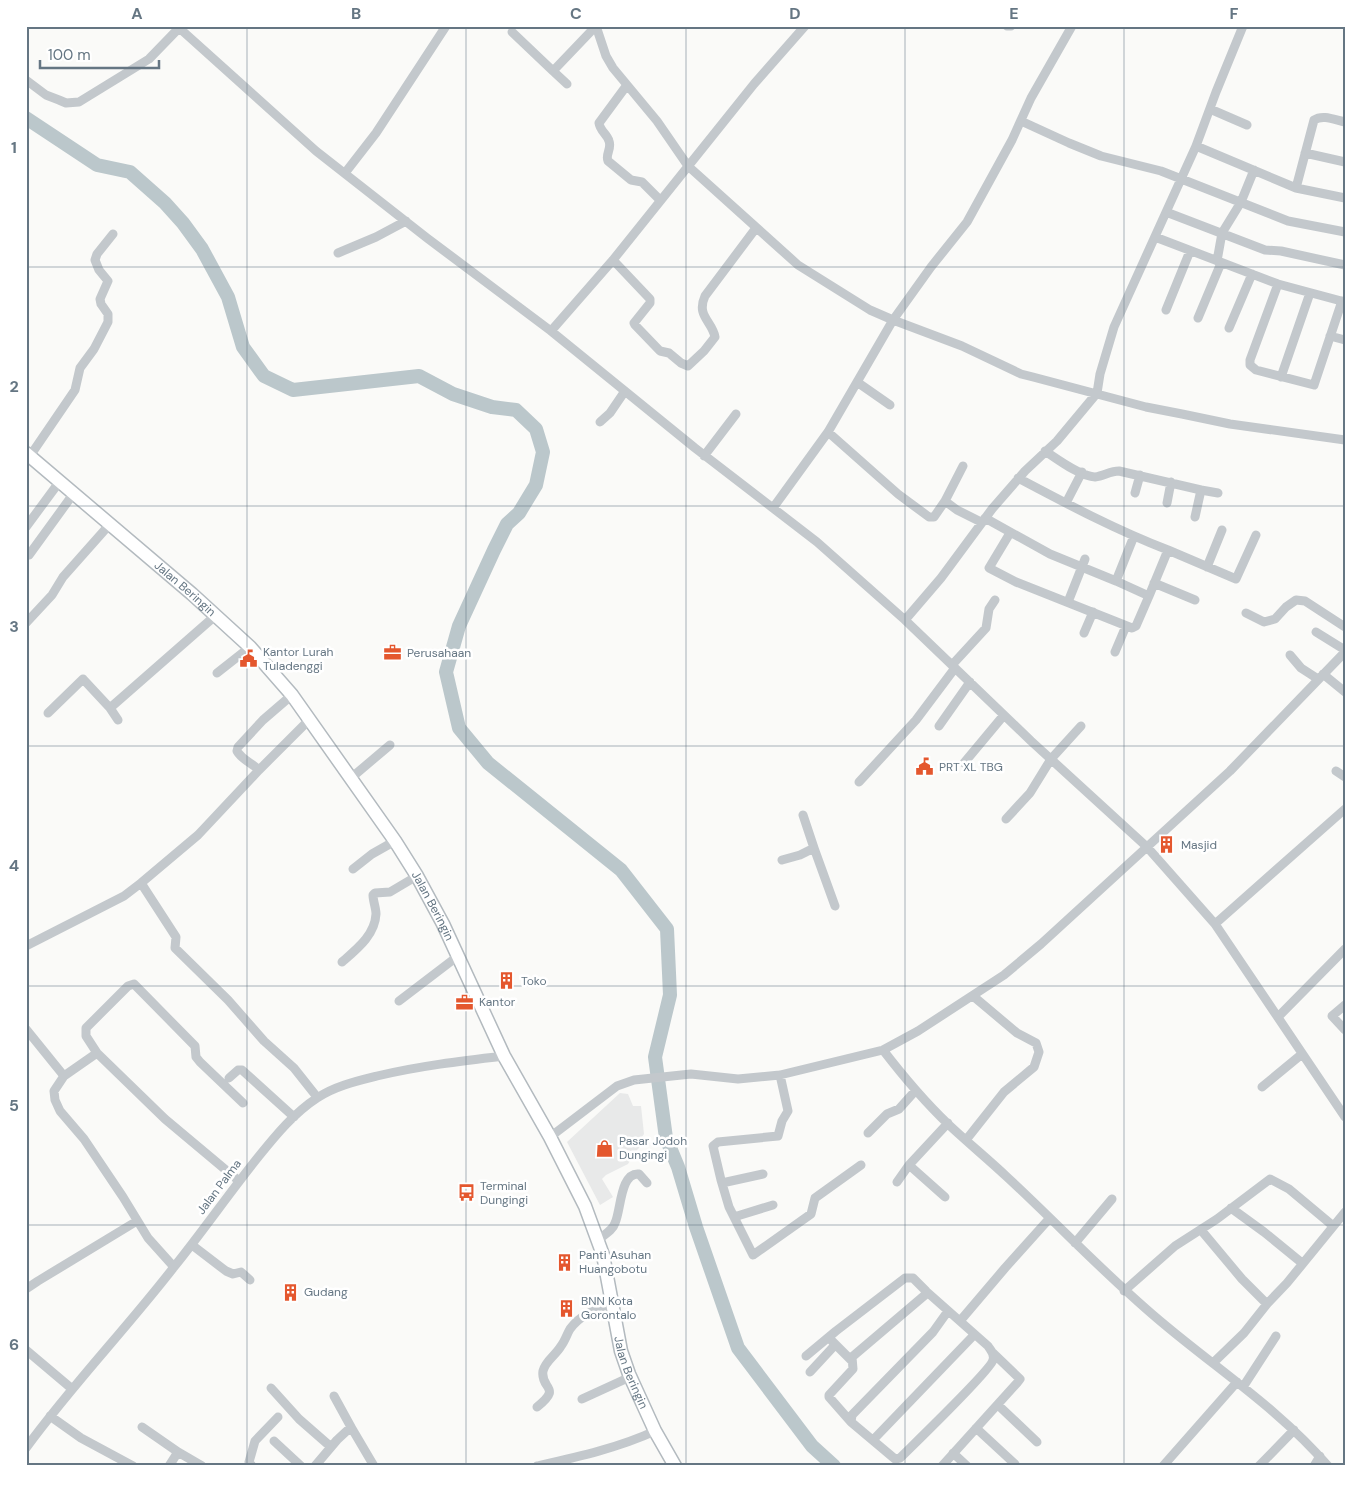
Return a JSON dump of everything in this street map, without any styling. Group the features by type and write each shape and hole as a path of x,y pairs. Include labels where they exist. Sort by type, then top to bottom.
{"street":[{"path":"345,173 376,133 446,26"},
{"path":"553,71 596,26 606,56 657,121 688,166 798,265 870,310 962,346 1021,374 1146,407 1230,424 1345,440"},
{"path":"551,331 613,260 754,84 805,26"},
{"path":"773,508 828,432 893,320 931,267 967,222 1012,140 1031,98 1072,26"},
{"path":"1196,146 1243,26"},
{"path":"904,620 988,522 1018,478 1057,441 1097,393 1100,374 1114,327 1196,146 1247,26"},
{"path":"26,80 46,95 66,103 77,102 149,59 181,28 316,151 551,331 704,456 817,542 904,620 1147,847 1215,924 1345,1116"},
{"path":"512,32 567,84"},
{"path":"627,85 599,123 600,129 609,139 610,144 606,158 631,180 642,182 660,200"},
{"path":"1210,109 1247,125"},
{"path":"1296,188 1316,118 1324,117 1345,122"},
{"path":"1021,121 1100,156 1141,165 1288,221 1345,232"},
{"path":"1196,146 1296,188 1345,198"},
{"path":"1306,153 1345,162"},
{"path":"1198,315 1219,262 1225,234 1254,170"},
{"path":"1166,212 1264,250 1281,251 1345,265"},
{"path":"338,253 376,237 406,221"},
{"path":"613,260 649,295 650,303 634,323 635,325 660,352 670,353 681,363 688,366 715,337 702,312 702,303 705,296 756,228"},
{"path":"28,455 75,390 80,368 94,349 108,322 108,314 100,304 100,299 108,281 99,270 95,260 97,254 113,234"},
{"path":"1155,237 1278,284 1343,301 1314,385 1252,368 1250,360 1278,284"},
{"path":"1165,308 1190,251"},
{"path":"1228,326 1252,274"},
{"path":"1281,377 1310,293"},
{"path":"1330,336 1345,340"},
{"path":"857,382 890,406"},
{"path":"600,422 610,413 626,391"},
{"path":"704,456 736,414"},
{"path":"828,432 898,494 929,516 934,517 964,466"},
{"path":"1045,451 1082,472 1095,477 1111,471 1218,493"},
{"name":"Jalan Beringin","path":"28,455 192,594 250,648 292,695 417,876 443,924 504,1056 550,1137 585,1206 598,1240 613,1303 621,1352 630,1377 655,1431 675,1466"},
{"path":"1066,504 1082,472"},
{"path":"1135,493 1140,476"},
{"path":"1018,478 1110,526 1236,579 1256,535"},
{"path":"26,527 60,481"},
{"path":"1167,503 1171,482"},
{"path":"1195,517 1201,490"},
{"path":"30,555 74,493"},
{"path":"945,501 957,510 988,522 1081,568 1149,596"},
{"path":"26,623 52,595 62,578 110,524"},
{"path":"1207,567 1222,530"},
{"path":"1010,533 989,568 1016,582 1132,628 1136,626 1168,550"},
{"path":"1116,582 1134,536"},
{"path":"1068,602 1085,559"},
{"path":"1154,583 1195,600"},
{"path":"859,782 916,720 953,666 986,628 989,610 995,600"},
{"path":"1246,613 1264,622 1275,619 1286,607 1296,600 1305,601 1345,627"},
{"path":"1084,633 1093,612"},
{"path":"110,708 215,616"},
{"path":"1115,652 1126,626"},
{"path":"550,1137 617,1086 634,1080 691,1074 738,1079 780,1075 883,1050 918,1031 973,996 1004,975 1041,944 1230,771 1345,651 1316,632"},
{"path":"217,673 250,648"},
{"path":"1290,655 1301,668 1345,692"},
{"path":"48,713 84,679 110,708 118,720"},
{"path":"939,726 970,682"},
{"path":"259,770 250,761 239,755 238,747 263,720 292,695"},
{"path":"964,763 1004,715"},
{"path":"26,946 124,896 198,834 310,720"},
{"path":"1006,819 1030,793 1051,759 1081,726"},
{"path":"351,778 390,745"},
{"path":"1336,771 1345,776"},
{"path":"1215,924 1345,809"},
{"path":"803,815 835,906"},
{"path":"353,869 372,854 394,841"},
{"path":"782,860 800,855 814,848"},
{"path":"342,962 358,948 374,927 376,913 373,895 375,893 390,892 417,876"},
{"path":"141,882 176,937 175,948 228,1000 264,1041 294,1068 317,1098"},
{"path":"1279,1016 1344,952"},
{"path":"400,1001 458,956"},
{"path":"239,1182 165,1119 97,1053 86,1036 86,1028 128,986 134,984 194,1046 196,1057 200,1062 243,1103"},
{"path":"966,1140 1004,1092 1034,1067 1039,1052 1036,1043 1017,1033 973,996"},
{"path":"1345,1005 1332,1016 1345,1030"},
{"path":"26,1029 64,1076"},
{"path":"883,1050 916,1090 948,1124 1008,1178 1124,1291 1294,1430 1328,1466"},
{"path":"97,1053 64,1076 54,1090 55,1100 60,1111 84,1140 127,1203 148,1238 174,1268"},
{"path":"1262,1088 1302,1054"},
{"name":"Jalan Palma","path":"26,1448 71,1388 120,1334 174,1268 276,1136 294,1117 317,1098 356,1081 395,1072 427,1065 504,1056"},
{"path":"229,1078 238,1070 242,1070 294,1117"},
{"path":"780,1075 788,1111 782,1121 778,1136 718,1142 713,1146 729,1207 753,1255 811,1214 815,1198 861,1165"},
{"path":"868,1133 887,1114 899,1110 916,1090"},
{"path":"897,1182 908,1165 948,1124"},
{"path":"908,1165 945,1197"},
{"path":"598,1240 616,1222 624,1188 631,1176 640,1174 647,1183"},
{"path":"722,1183 763,1174"},
{"path":"1124,1291 1175,1246 1201,1230 1270,1180 1289,1189 1332,1225"},
{"path":"1075,1243 1112,1199"},
{"path":"734,1217 773,1205"},
{"path":"1231,1208 1264,1232 1302,1264"},
{"path":"1213,1363 1236,1341 1302,1264 1332,1225 1345,1212"},
{"path":"960,1321 1049,1219"},
{"path":"26,1289 137,1221"},
{"path":"1201,1230 1237,1274 1268,1304"},
{"path":"192,1245 226,1271 233,1274 241,1272 250,1280"},
{"path":"806,1356 905,1278 913,1278 988,1346 1020,1379 942,1466"},
{"path":"852,1361 852,1357 926,1295 927,1292"},
{"path":"537,1407 546,1400 550,1393 542,1374 545,1364 561,1346 570,1330 584,1316 613,1303"},
{"path":"852,1422 852,1416 933,1332 948,1311"},
{"path":"872,1440 974,1335"},
{"path":"1163,1466 1240,1385 1276,1336"},
{"path":"828,1338 854,1365 853,1369 828,1396 852,1422 897,1463 979,1378 992,1363 994,1359 993,1353"},
{"path":"810,1372 835,1345"},
{"path":"26,1350 71,1388"},
{"path":"582,1400 630,1377"},
{"path":"271,1388 299,1419 331,1447"},
{"path":"334,1396 370,1463"},
{"path":"998,1405 1037,1442"},
{"path":"50,1416 81,1438 133,1466"},
{"path":"252,1466 249,1462 255,1441 278,1417"},
{"path":"142,1427 202,1466"},
{"path":"315,1466 351,1428"},
{"path":"976,1428 1015,1464"},
{"path":"1259,1466 1294,1430"},
{"path":"537,1466 635,1440 655,1431"},
{"path":"274,1441 301,1466"},
{"path":"169,1466 178,1452"},
{"path":"953,1453 967,1466"},
{"path":"1314,1466 1320,1456"}],"shaded area":[{"name":"Pasar Jodoh Dungingi","path":"620,1093 628,1094 633,1106 641,1106 644,1134 641,1138 643,1144 635,1152 628,1164 602,1179 613,1197 600,1205 567,1142"}],"waterway":[{"path":"26,118 97,165 130,172 165,203 202,249 228,297 243,347 264,376 293,390 419,376 453,394 492,407 516,410 536,429 543,452 536,485 519,513 507,524 494,550 459,626 446,672 459,728 488,763 621,870 667,929 670,995 655,1057 666,1138 678,1167 696,1227 738,1348 812,1446 834,1466"}],"place":[{"name":"Perusahaan","path":"393,653"},
{"name":"Kantor Lurah Tuladenggi","path":"249,659"},
{"name":"PRT XL TBG","path":"925,767"},
{"name":"Masjid","path":"1167,845"},
{"name":"Toko","path":"507,981"},
{"name":"Kantor","path":"465,1002"},
{"name":"Pasar Jodoh Dungingi","path":"605,1148"},
{"name":"Terminal Dungingi","path":"466,1193"},
{"name":"Panti Asuhan Huangobotu","path":"565,1262"},
{"name":"Gudang","path":"290,1292"},
{"name":"BNN Kota Gorontalo","path":"567,1308"}]}
